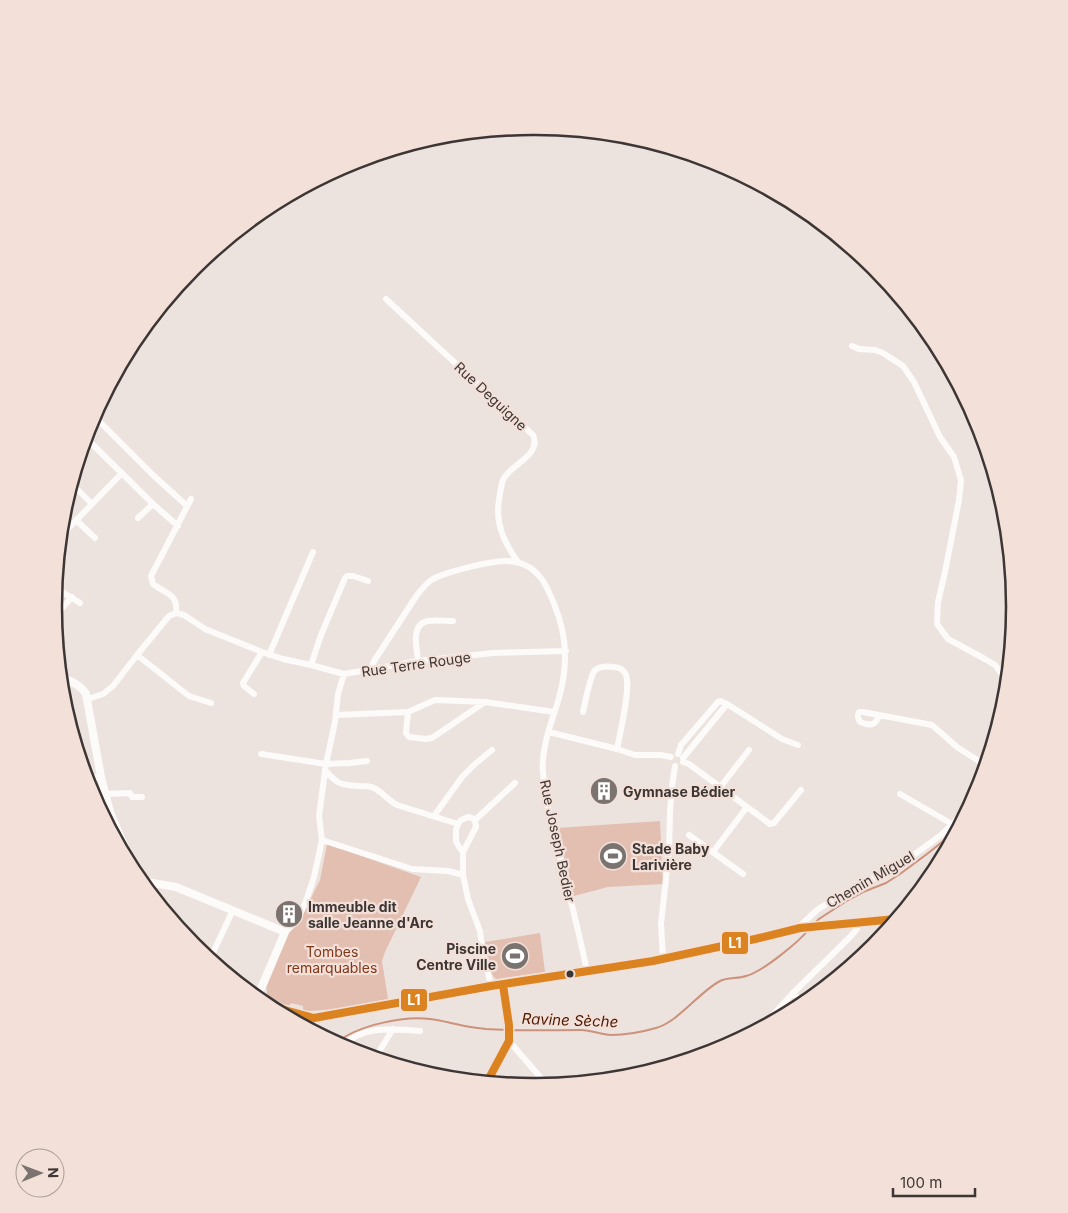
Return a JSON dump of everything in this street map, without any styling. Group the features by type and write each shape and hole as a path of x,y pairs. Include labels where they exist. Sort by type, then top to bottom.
{"main road":[{"path":"69,680 82,688 88,699 101,777 114,820"},
{"path":"152,883 176,886 285,932 259,990"}],"street":[{"name":"Rue Deguigne","path":"386,299 533,435 535,446 526,458 511,469 503,480 497,511 500,530 508,548 518,562"},
{"path":"852,346 859,349 883,352 903,366 914,382 940,437 954,457 961,480 959,500 938,602 938,624 948,639 995,665 1000,672"},
{"path":"100,422 153,475 188,506"},
{"path":"92,444 178,526"},
{"path":"70,525 122,473"},
{"path":"78,490 92,504"},
{"path":"88,699 107,692 169,616 176,613 177,605 173,596 153,584 152,576 191,499"},
{"path":"138,518 153,504"},
{"path":"76,520 95,538"},
{"path":"254,694 243,683 265,654 313,552"},
{"path":"371,669 374,661 417,595 433,579 452,572 494,562 510,560 518,562"},
{"name":"Rue Joseph Bedier","path":"518,562 530,566 544,581 554,602 562,628 566,652 564,672 549,732 543,771 551,822 587,972"},
{"path":"311,665 321,635 345,578 353,576 368,580"},
{"path":"63,592 80,603"},
{"path":"62,608 72,597"},
{"name":"Rue Terre Rouge","path":"176,613 180,613 205,629 265,654 344,674 418,661 493,653 566,652"},
{"path":"418,661 416,635 418,627 427,621 453,621"},
{"path":"137,654 189,696 211,703"},
{"path":"583,712 592,675 596,669 616,667 622,669 626,675 627,693 617,749"},
{"path":"285,932 297,920 305,904 314,877 322,840 319,816 325,767 336,715 338,694 344,674"},
{"path":"336,715 408,712 435,700 485,702 554,712"},
{"path":"408,712 407,736 429,739 485,702"},
{"path":"675,766 680,766 681,758 727,704 782,739 798,745"},
{"path":"879,715 932,725 957,747 979,762"},
{"path":"549,732 635,755 671,757 674,754 721,786 768,823 772,824 801,790"},
{"path":"434,816 462,777 492,750"},
{"path":"721,786 749,750"},
{"path":"261,754 325,767 367,761"},
{"path":"671,757 671,763 675,766"},
{"path":"663,959 661,924 667,876 670,812 675,766"},
{"path":"325,767 343,785 370,786 379,790 388,800 397,804 458,824"},
{"path":"95,777 101,777"},
{"path":"475,820 515,784"},
{"path":"106,794 130,794 132,797 142,797"},
{"path":"900,794 952,824"},
{"path":"713,852 747,806"},
{"path":"463,852 456,841 458,824 461,820 468,817 475,820"},
{"path":"475,820 476,828 463,852 463,875 468,899 480,932 492,986"},
{"name":"Chemin Miguel","path":"800,928 818,910 836,898 904,862 941,835 952,824"},
{"path":"690,836 743,874"},
{"path":"322,840 412,869 448,871 463,875"},
{"path":"213,952 233,910"},
{"path":"294,1013 314,1018 492,986 663,959 800,928 885,920"},
{"path":"777,1011 849,938 857,929 857,923"},
{"path":"849,924 849,938"},
{"path":"490,1076 509,1038 503,985"},
{"path":"793,993 797,998"},
{"path":"314,1018 314,1023"},
{"path":"379,1052 393,1029"},
{"path":"349,1040 375,1030 420,1031"},
{"path":"509,1038 541,1078"}],"green space":[{"name":"Stade Baby Larivière","path":"660,821 663,884 608,887 574,896 557,828"},
{"name":"Tombes remarquables","path":"327,844 421,877 382,961 388,999 336,1009 304,1011 303,1006 291,1003 287,1006 267,995 266,988 289,933 298,924 320,880"},
{"name":"Piscine Centre Ville","path":"540,933 545,972 496,979 493,976 489,967 485,942"}],"waterway":[{"name":"Ravine Sèche","path":"814,924 848,900 886,883 942,842"},
{"name":"Ravine Sèche","path":"344,1038 356,1031 381,1023 419,1018 486,1029 581,1030 611,1035 628,1034 656,1028 672,1020 720,981 746,976 761,969 789,949 809,929"}],"transit line":[{"name":"L1","path":"294,1013 314,1018 491,986 653,961 800,928 885,920"},
{"name":"L1","path":"490,1076 509,1041 509,1025 503,985"}],"place":[{"name":"Gymnase Bédier","path":"604,791"},
{"name":"Stade Baby Larivière","path":"613,856"},
{"name":"Immeuble dit salle Jeanne d'Arc","path":"289,914"},
{"name":"Piscine Centre Ville","path":"515,956"}]}
